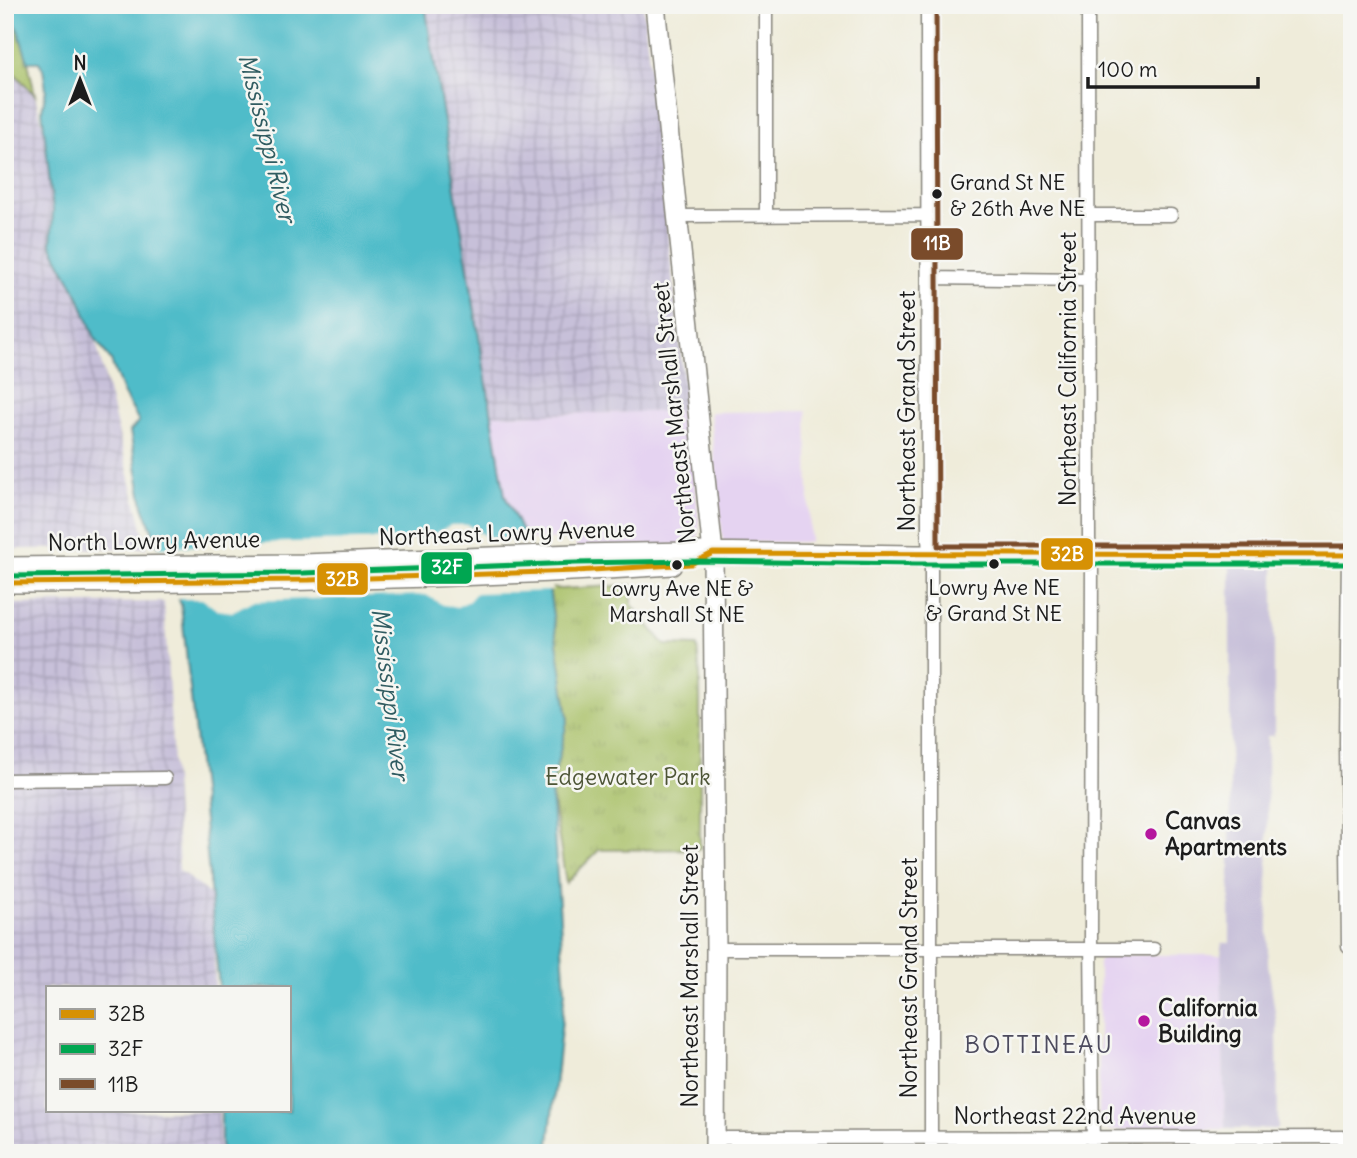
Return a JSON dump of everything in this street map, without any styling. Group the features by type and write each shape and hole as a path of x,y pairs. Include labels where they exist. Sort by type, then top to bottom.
{"main road":[{"name":"Northeast Marshall Street","path":"655,5 713,553 716,949 714,1146"},
{"name":"Northeast Lowry Avenue","path":"306,572 576,563 713,553 1350,555"},
{"name":"North Lowry Avenue","path":"5,567 306,572"},
{"name":"North Lowry Avenue","path":"5,583 306,572"}],"street":[{"path":"766,5 766,215"},
{"name":"Northeast Grand Street","path":"927,5 931,1153"},
{"name":"Northeast California Street","path":"1088,5 1093,1153"},
{"path":"678,216 927,215"},
{"path":"1089,215 1171,215"},
{"path":"928,278 1088,280"},
{"path":"1350,555 1350,946"},
{"path":"5,780 165,778"},
{"path":"716,949 1154,949"},
{"name":"Northeast 22nd Avenue","path":"714,1146 931,1137 1352,1137"}],"shaded area":[{"path":"425,5 643,5 687,411 492,415"},
{"path":"5,63 35,95 147,548 5,549"},
{"path":"687,411 699,524 699,534 691,544 577,549 575,540 525,539 505,496 492,415"},
{"path":"807,411 810,542 723,542 710,412"},
{"path":"1230,566 1274,566 1274,736 1267,736 1268,964 1277,1026 1278,1129 1225,1129 1221,955 1222,943 1230,943"},
{"path":"164,602 179,870 213,897 215,986 46,986 46,1112 219,1112 220,1153 5,1153 5,604"},
{"path":"1107,955 1221,955 1225,1129 1101,1128 1099,963"}],"green space":[{"path":"5,5 10,5 35,95 5,63"},
{"name":"Edgewater Park","path":"632,585 632,605 665,645 697,646 700,674 700,849 599,850 566,883 551,789 568,718 549,588"}],"water":[{"name":"Mississippi River","path":"10,5 425,5 505,496 549,588 568,718 551,789 565,991 548,1153 221,1153 221,1112 290,1112 290,986 219,986 181,605 143,506 130,431 139,421 124,395 111,361 95,338 78,295 51,245 53,211 42,110 46,89 43,69 39,62 28,62"}],"pier":[{"path":"451,525 468,525 488,538 529,539 553,591 476,593 469,601 457,607 443,605 426,595 252,601 232,612 217,610 202,599 175,599 155,547 199,546 215,534 231,533 242,535 256,543 426,538"}],"transit line":[{"name":"11B","path":"936,5 938,546 1352,546"},
{"name":"32B","path":"5,583 309,580 576,571 691,564 713,553 1352,555"},
{"name":"32F","path":"5,576 303,573 692,561 1352,564"}],"place":[{"name":"Grand St NE & 26th Ave NE","path":"937,194"},
{"name":"Lowry Ave NE & Grand St NE","path":"994,564"},
{"name":"Lowry Ave NE & Marshall St NE","path":"677,565"},
{"name":"Canvas Apartments","path":"1151,834"},
{"name":"California Building","path":"1144,1021"}],"district":[{"name":"BOTTINEAU","path":"1039,1045"}]}
